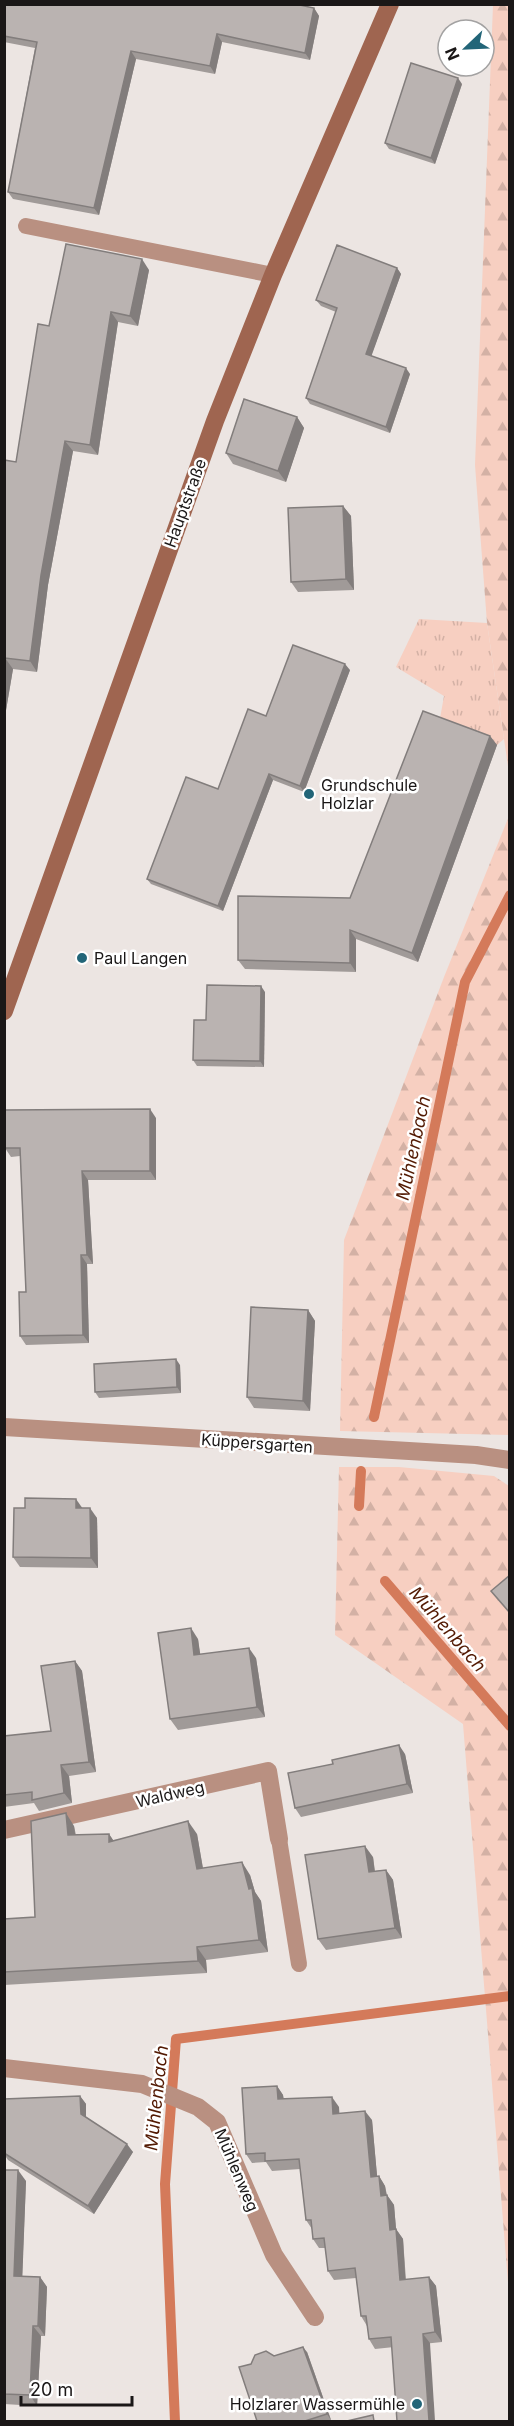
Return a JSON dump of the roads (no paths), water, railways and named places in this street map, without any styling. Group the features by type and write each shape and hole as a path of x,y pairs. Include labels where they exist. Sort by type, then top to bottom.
{"main road":[{"name":"Hauptstraße","path":"4,1011 215,421 273,275 376,43 390,4"}],"street":[{"name":"Küppersgarten","path":"4,1427 476,1455 510,1460"},
{"name":"Waldweg","path":"4,1830 268,1771 279,1839"},
{"name":"Mühlenweg","path":"4,2068 142,2084 198,2107 217,2122 274,2255 315,2317"}],"lane":[{"path":"26,226 273,275"},
{"path":"279,1839 298,1964"}],"waterway":[{"name":"Mühlenbach","path":"374,1417 465,982 510,895"},
{"name":"Mühlenbach","path":"359,1506 361,1471"},
{"name":"Mühlenbach","path":"385,1581 510,1726"},
{"name":"Mühlenbach","path":"175,2422 165,2184 176,2039 510,1996"}],"place":[{"name":"Grundschule Holzlar","path":"309,794"},
{"name":"Paul Langen","path":"82,958"},
{"name":"Holzlarer Wassermühle","path":"417,2404"}]}
